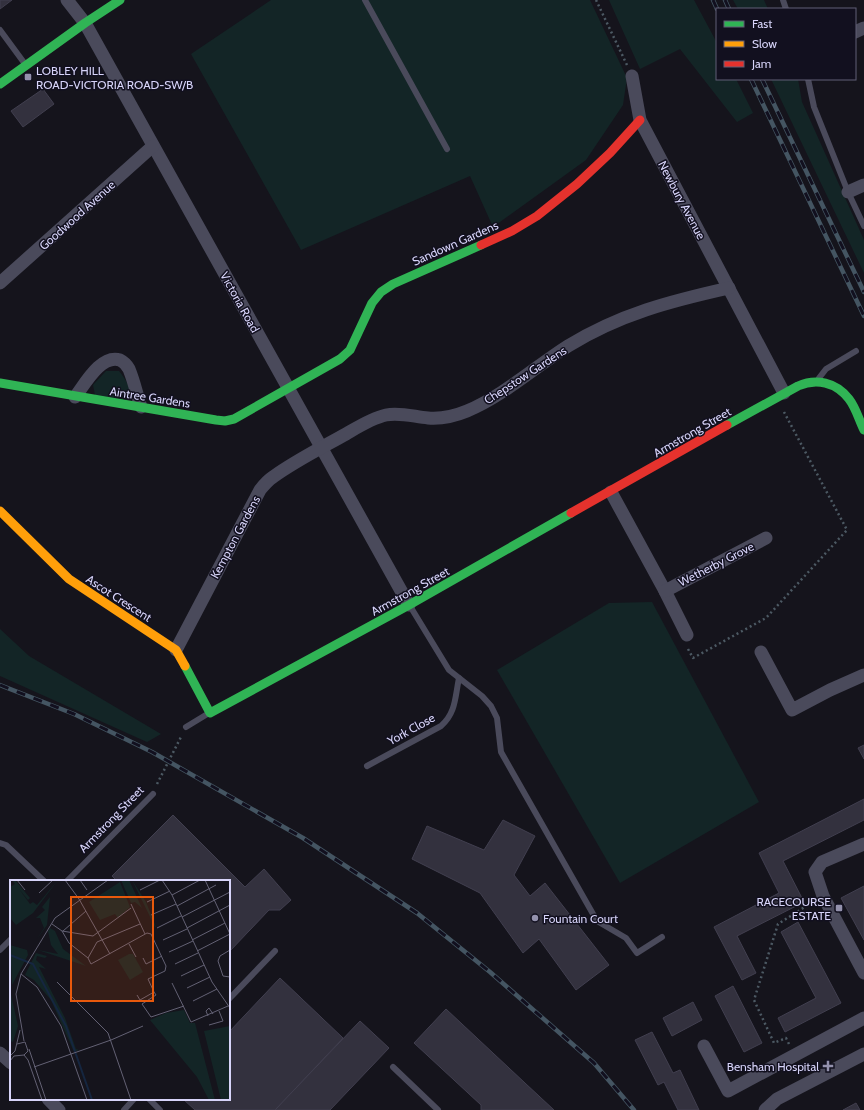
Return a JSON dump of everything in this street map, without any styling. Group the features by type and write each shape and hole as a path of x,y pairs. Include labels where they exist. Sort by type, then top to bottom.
{"street":[{"name":"Victoria Road","path":"67,0 84,23 409,605"},
{"path":"0,84 84,23 120,0"},
{"name":"Newbury Avenue","path":"632,76 640,120 729,288 780,395"},
{"name":"Sandown Gardens","path":"289,389 340,359 350,350 372,304 381,292 393,284 512,231 536,216 577,184 610,153 640,120"},
{"name":"Goodwood Avenue","path":"0,283 153,146"},
{"path":"848,192 864,185"},
{"name":"Chepstow Gardens","path":"321,448 374,419 387,414 430,418 446,417 466,411 486,402 569,346 605,326 638,312 682,298 729,288"},
{"path":"75,397 101,365 107,360 116,359 124,362 129,368 141,408"},
{"path":"817,381 834,386 843,393 850,401 864,430"},
{"name":"Armstrong Street","path":"210,713 409,605 780,395 804,383 817,381"},
{"name":"Aintree Gardens","path":"0,383 75,397 225,421 234,419 289,389"},
{"name":"Kempton Gardens","path":"176,650 260,490 266,482 274,476 321,448"},
{"name":"Wetherby Grove","path":"611,492 665,591 687,635"},
{"name":"Ascot Crescent","path":"0,511 68,579 176,650 210,713"},
{"name":"Wetherby Grove","path":"665,591 766,538"},
{"path":"761,652 792,710 830,690 864,675"},
{"path":"864,844 822,862 815,872 823,896 864,973"},
{"path":"704,1046 728,1090 864,1018"},
{"path":"0,1053 10,1062"},
{"path":"765,1110 777,1099 864,1054"},
{"path":"49,1100 59,1110"}],"lane":[{"path":"365,0 448,150"},
{"path":"0,30 26,66"},
{"path":"808,80 814,107 848,192 864,226"},
{"path":"817,381 826,369 856,351"},
{"path":"409,605 448,670 482,696 491,706 497,718 503,756 597,921 626,938 637,953 662,937"},
{"name":"York Close","path":"367,766 442,726 453,712 458,678"},
{"name":"Armstrong Street","path":"186,727 210,713"},
{"name":"Armstrong Street","path":"68,880 153,794"},
{"path":"0,843 6,845 43,880"},
{"path":"0,950 10,940"},
{"path":"230,999 275,951"},
{"path":"393,1067 438,1110"},
{"path":"124,1110 133,1100"},
{"path":"150,1100 160,1110"}],"path":[{"path":"596,0 632,76"},
{"path":"687,635 685,644 693,658 766,618 847,530 780,395"},
{"name":"Armstrong Street","path":"153,794 186,727"},
{"path":"796,1054 786,1038 774,1043 754,1000 778,924 823,896"}],"shaded area":[{"path":"271,0 590,0 627,78 623,105 586,160 493,227 470,176 301,250 191,54"},
{"path":"609,0 694,0 716,41 716,80 736,80 753,113 737,122 680,49 640,69"},
{"path":"733,0 764,0 768,8 737,8"},
{"path":"771,80 798,80 802,102 864,240 864,273"},
{"path":"106,371 119,371 129,388 130,400 95,395 93,385"},
{"path":"652,602 759,802 620,883 497,670 609,603"},
{"path":"0,629 29,656 161,734 147,742 0,676"}],"building":[{"path":"0,0 12,0 0,9"},
{"path":"43,89 54,104 23,127 11,111"},
{"path":"864,745 864,759 858,748"},
{"path":"864,799 864,820 783,861 804,902 737,936 756,973 742,980 714,927 779,893 759,853"},
{"path":"173,815 245,887 264,869 291,900 280,910 269,910 230,951 230,880 116,880 112,876"},
{"name":"Fountain Court","path":"503,820 535,836 514,875 530,896 545,883 609,965 576,990 539,939 523,953 480,893 412,859 427,826 484,850"},
{"path":"864,886 864,940 841,898"},
{"path":"798,922 841,1003 785,1032 778,1018 816,998 781,932"},
{"path":"280,978 343,1038 275,1110 195,1110 184,1100 230,1100 230,1031"},
{"path":"733,986 762,1043 744,1052 715,996"},
{"path":"693,1002 702,1020 672,1036 663,1018"},
{"path":"446,1009 554,1110 481,1110 481,1105 414,1043"},
{"path":"360,1021 389,1048 330,1110 275,1110"},
{"path":"652,1032 673,1073 680,1070 699,1110 678,1110 664,1082 658,1085 635,1040"},
{"path":"856,1103 860,1110 843,1110"}],"railway":[{"path":"713,0 717,8"},
{"path":"725,0 729,8"},
{"path":"751,80 864,316"},
{"path":"762,80 864,292"},
{"path":"0,685 74,714 152,752 303,838 417,913 490,972 594,1063 634,1110"}],"traffic: fast":[{"path":"0,84 85,23 120,0"},
{"path":"0,383 216,420 225,421 234,419 340,359 350,350 372,303 381,292 393,284 481,245"},
{"path":"727,425 798,386 812,382 819,382 832,385 844,393 854,406 864,430"},
{"path":"185,666 210,713 409,605 571,513"}],"traffic: slow":[{"path":"0,511 69,579 176,650 185,666"}],"traffic: jam":[{"path":"481,245 512,231 537,216 577,184 610,153 640,120"},
{"path":"571,513 727,425"}],"place":[{"name":"LOBLEY HILL ROAD-VICTORIA ROAD-SW/B","path":"28,77"},
{"name":"RACECOURSE ESTATE","path":"839,908"},
{"name":"Fountain Court","path":"535,918"},
{"name":"Bensham Hospital","path":"828,1066"}]}
